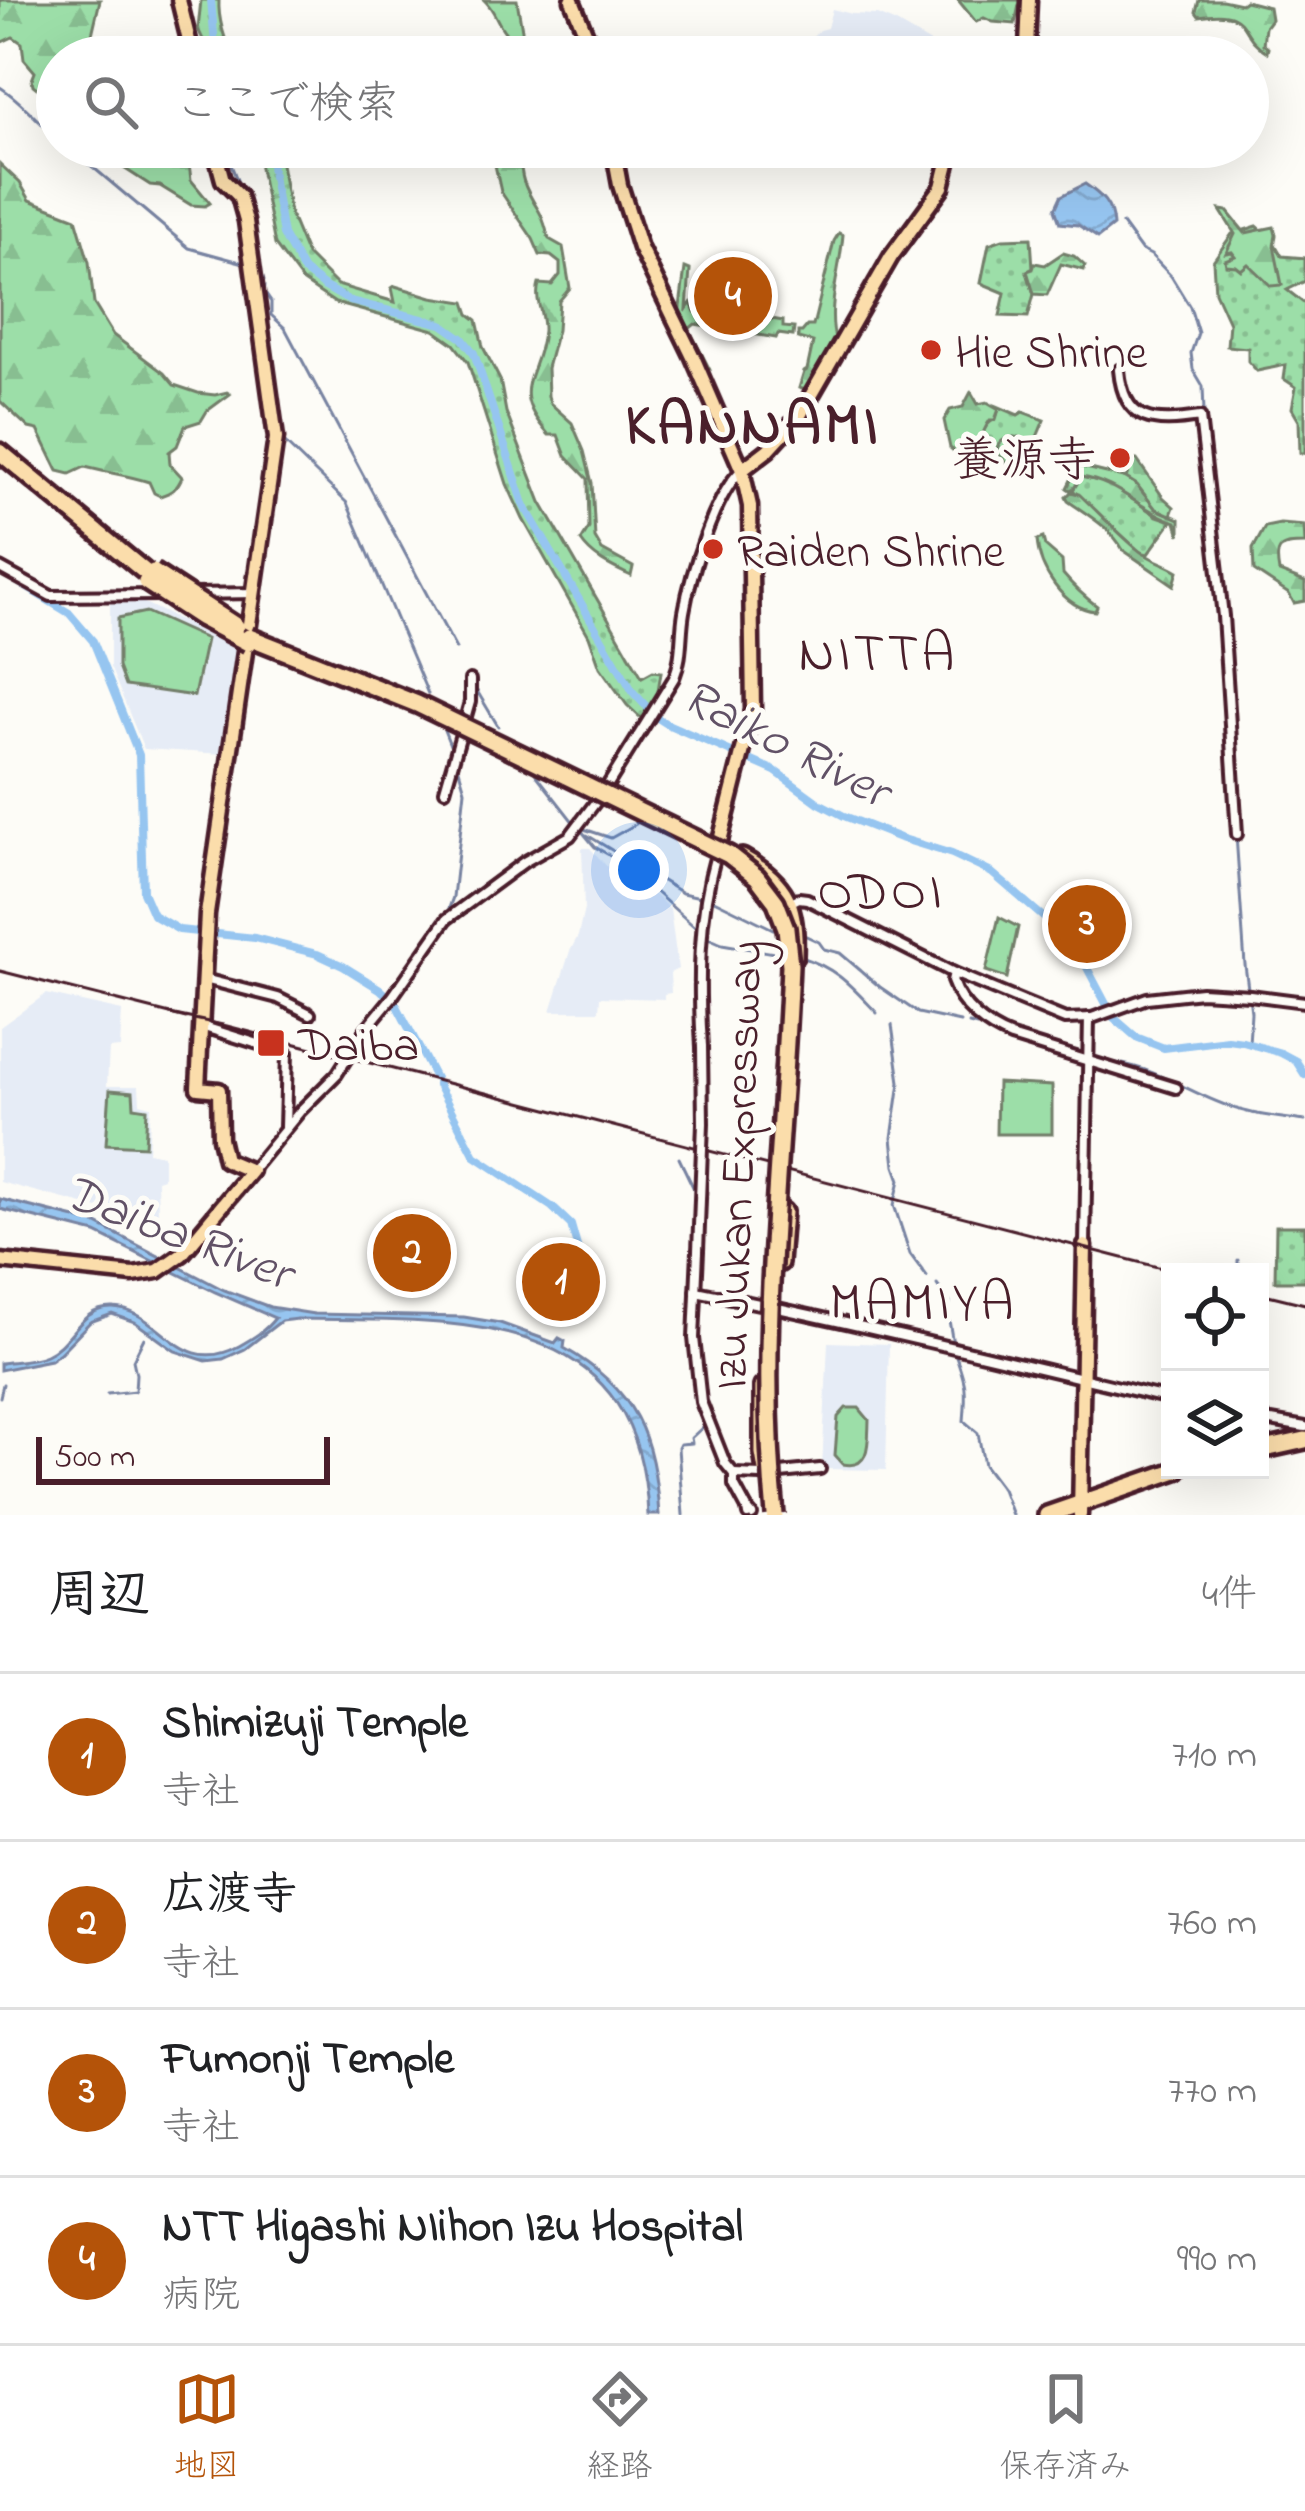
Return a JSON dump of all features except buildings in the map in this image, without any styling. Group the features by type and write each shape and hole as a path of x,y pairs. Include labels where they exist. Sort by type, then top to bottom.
{"highway":[{"path":"0,454 201,618 464,726 718,850 761,877 787,903 771,1308 771,1474 776,1515"},
{"name":"Izu Jukan Expressway","path":"149,577 191,606 274,649 447,717 698,838 746,867 771,894 786,928 790,965 768,1385 776,1515"},
{"path":"1269,1445 1305,1434"},
{"path":"1047,1515 1081,1509 1161,1477"},
{"path":"1059,1515 1163,1479"}],"main road":[{"path":"179,0 188,36"},
{"path":"572,0 587,36"},
{"path":"1028,36 1029,0"},
{"path":"0,1262 150,1274 182,1254 251,1171 225,1160 219,1090 198,1088 206,933 276,438 246,220 239,196 223,180 220,168"},
{"path":"617,168 640,248 742,470 750,506 753,710 718,850"},
{"path":"742,470 800,415 890,257 942,188 947,168"},
{"path":"1081,1509 1085,1246"}],"street":[{"path":"1118,370 1121,393 1137,412 1157,420 1195,417 1223,616 1237,834"},
{"path":"251,1171 337,1074 449,917 524,862 565,840 601,794 674,679 694,568 728,484 742,470"},
{"path":"0,568 51,596 255,593"},
{"path":"446,790 470,702 470,680"},
{"path":"718,850 700,936 703,1124 695,1368 700,1402 749,1513"},
{"path":"787,903 803,898 823,906 954,973 1060,1017 1092,1017 1159,996 1199,992 1305,1002"},
{"path":"954,973 956,994 994,1030 1176,1088"},
{"path":"204,979 278,998 310,1014"},
{"path":"1085,1246 1087,1060 1092,1017"},
{"path":"201,1026 287,1053 285,1128"},
{"path":"696,1291 866,1325 1161,1397"},
{"path":"1269,1422 1305,1434"},
{"path":"734,1474 820,1469"}],"shaded area":[{"path":"832,9 877,15 919,36 814,36 827,28"},
{"path":"132,597 238,648 242,655 223,754 144,749 110,667 110,600"},
{"path":"582,848 590,848 635,889 645,886 670,909 678,969 670,973 671,993 664,994 664,999 600,997 599,1011 551,1011 584,909"},
{"path":"46,994 122,1011 120,1048 109,1049 107,1086 139,1086 140,1103 151,1106 148,1152 163,1155 163,1178 157,1180 158,1212 144,1226 103,1201 98,1208 0,1182 0,1027"},
{"path":"828,1342 889,1344 886,1470 822,1469"}],"green space":[{"path":"0,0 100,0 92,36 36,36 36,87 35,72 24,59 22,43 13,37 0,43"},
{"path":"201,0 219,0 224,36 201,36"},
{"path":"484,0 517,0 523,36 504,36"},
{"path":"958,0 1027,3 1019,5 1015,24 984,18 976,22"},
{"path":"1199,0 1245,1 1269,7 1271,19 1264,36 1251,36 1228,15 1199,16"},
{"path":"0,164 30,200 76,218 89,262 94,304 113,335 174,385 198,393 230,394 201,421 185,426 177,446 169,452 170,464 182,477 168,493 160,496 149,482 85,467 70,474 58,471 38,430 29,428 0,401"},
{"path":"124,168 190,168 191,180 210,203 191,205"},
{"path":"260,168 282,168 290,214 307,255 337,285 395,302 395,286 465,302 500,380 506,412 541,502 642,677 661,672 657,697 643,720 600,667 589,636 523,519 468,362 434,330 335,303 302,281 275,245"},
{"path":"496,168 521,168 549,239 563,247 570,288 559,301 547,368 548,396 572,423 584,451 592,483 595,538 602,550 633,567 631,576 597,557 581,541 589,528 588,479 566,456 558,435 549,435 530,406 528,384 543,331 539,284 552,285 560,275 560,263 540,255 501,192"},
{"path":"1220,210 1227,211 1245,233 1274,227 1282,285 1271,286 1248,264 1241,270 1226,265 1225,260 1235,256 1226,253 1235,234"},
{"path":"1257,226 1282,256 1305,258 1305,281 1287,290 1305,304 1305,453 1300,453 1299,420 1292,408 1296,387 1284,379 1286,365 1257,371 1248,361 1248,348 1227,346 1229,323 1215,292 1213,261 1232,234"},
{"path":"839,233 843,235 832,316 836,343 805,390 799,388 813,342 798,338 798,332 813,326"},
{"path":"1031,238 1033,268 1027,272 1034,294 1028,317 1000,316 1005,293 981,283 989,244"},
{"path":"1063,253 1074,256 1084,270 1061,264 1047,295 1034,294 1027,271"},
{"path":"685,268 690,270 687,309 691,303 695,312 732,318 735,311 750,314 754,323 764,324 766,318 783,321 783,327 794,328 793,336 778,334 776,338 695,324 689,329 709,368 704,366 679,315"},
{"path":"971,392 978,404 987,402 999,409 970,465 950,448 944,420 950,410 963,407"},
{"path":"997,406 1044,420 1030,454 1018,437 999,443 995,455 981,442 985,428 996,419"},
{"path":"1014,437 1040,464 1032,475 1018,473 997,453 1002,441"},
{"path":"1133,460 1174,507 1171,515 1155,508 1126,478"},
{"path":"1078,466 1127,478 1156,509 1180,519 1180,535 1176,522 1107,485 1081,477 1074,488 1067,488"},
{"path":"1081,477 1108,483 1172,521 1148,554 1140,552 1073,490"},
{"path":"1071,492 1079,494 1141,552 1178,571 1174,585 1123,550 1106,529 1068,501"},
{"path":"1304,526 1305,544 1284,546 1277,557 1279,572 1305,582 1305,601 1294,603 1289,594 1254,571 1253,549 1265,527"},
{"path":"1043,538 1062,561 1063,574 1097,606 1095,611 1073,603 1055,585 1039,551 1037,540"},
{"path":"146,612 206,639 194,696 125,686 118,667 118,618"},
{"path":"999,917 1018,927 1007,978 986,971"},
{"path":"997,1083 1052,1086 1052,1134 996,1134"},
{"path":"110,1090 133,1092 134,1107 147,1109 145,1146 106,1144"},
{"path":"1276,1226 1305,1226 1305,1281 1275,1281"},
{"path":"846,1408 859,1408 869,1420 866,1452 852,1465 843,1464 835,1455 838,1417"}],"water":[{"path":"1085,184 1105,201 1112,218 1113,226 1098,238 1078,225 1060,223 1055,209 1061,196"},
{"path":"0,1199 95,1223 224,1290 270,1307 314,1314 464,1317 500,1323 555,1343 559,1338 565,1341 564,1348 609,1380 637,1417 652,1461 659,1515 648,1515 637,1446 612,1396 575,1361 528,1339 475,1327 417,1321 281,1321 245,1349 206,1361 175,1351 135,1322 112,1314 90,1322 50,1360 0,1370 0,1363 46,1355 101,1309 130,1312 201,1354 239,1346 275,1318 96,1233 0,1209"}],"waterway":[{"name":"Raiko River","path":"211,0 214,36"},
{"path":"0,87 36,118"},
{"path":"94,168 189,248 244,263"},
{"path":"232,168 241,190"},
{"name":"Raiko River","path":"272,168 283,235 304,271 350,301 442,324 474,353 525,507 633,692 656,717 775,771 844,816 992,873 1064,935 1113,1017 1136,1037 1164,1048 1243,1042 1281,1053 1296,1061 1305,1075"},
{"path":"1122,224 1141,250 1171,276 1190,307 1198,333 1191,353 1193,369 1203,386 1204,413"},
{"path":"259,266 264,280 259,291"},
{"path":"265,286 271,315 285,328 456,649"},
{"path":"283,441 347,503 428,694"},
{"path":"1208,518 1225,712"},
{"path":"3,573 69,613 93,641 139,755 143,892 153,915 179,930 255,938 343,966 396,1004 435,1078"},
{"path":"477,691 498,726"},
{"path":"444,730 452,750"},
{"path":"448,911 465,790 456,759"},
{"path":"535,773 574,823"},
{"path":"581,828 611,838 636,824"},
{"path":"581,830 595,847 623,863 706,937 780,954"},
{"path":"587,835 682,893 714,900 781,930"},
{"path":"1236,835 1251,1012 1249,1044"},
{"path":"802,934 840,953 918,1013 960,1022"},
{"path":"801,957 834,973 877,1013"},
{"path":"969,1024 977,1026"},
{"path":"892,1025 900,1082 892,1138 900,1180 894,1205 910,1254 927,1277"},
{"path":"1116,1063 1149,1071 1240,1110 1305,1121"},
{"path":"438,1085 475,1156 571,1225 580,1257 577,1305"},
{"path":"679,1158 695,1191 695,1225"},
{"path":"699,1313 700,1257"},
{"path":"937,1285 950,1303 953,1344"},
{"path":"107,1394 135,1391 133,1360 144,1338"},
{"path":"955,1353 965,1386 964,1421 978,1433 984,1465 1002,1489 1012,1515"},
{"path":"0,1397 3,1384"},
{"path":"683,1515 678,1448 692,1443 691,1438 703,1427 702,1412"}],"railway":[{"path":"0,971 186,1018"},
{"path":"170,1014 1161,1268"},
{"path":"1269,1295 1305,1304"}],"place":[{"name":"NTT Higashi NIihon Izu Hospital","path":"733,296"},
{"name":"Hie Shrine","path":"931,350"},
{"name":"養源寺","path":"1120,458"},
{"name":"Raiden Shrine","path":"713,549"},
{"name":"Fumonji Temple","path":"1087,924"},
{"name":"Daiba","path":"271,1043"},
{"name":"広渡寺","path":"412,1253"},
{"name":"Shimizuji Temple","path":"561,1282"}],"district":[{"name":"KANNAMI","path":"753,422"},
{"name":"NITTA","path":"878,651"},
{"name":"ODOI","path":"881,889"},
{"name":"MAMIYA","path":"923,1300"}],"water label":[{"name":"Daiba River","path":"179,1230"}]}
